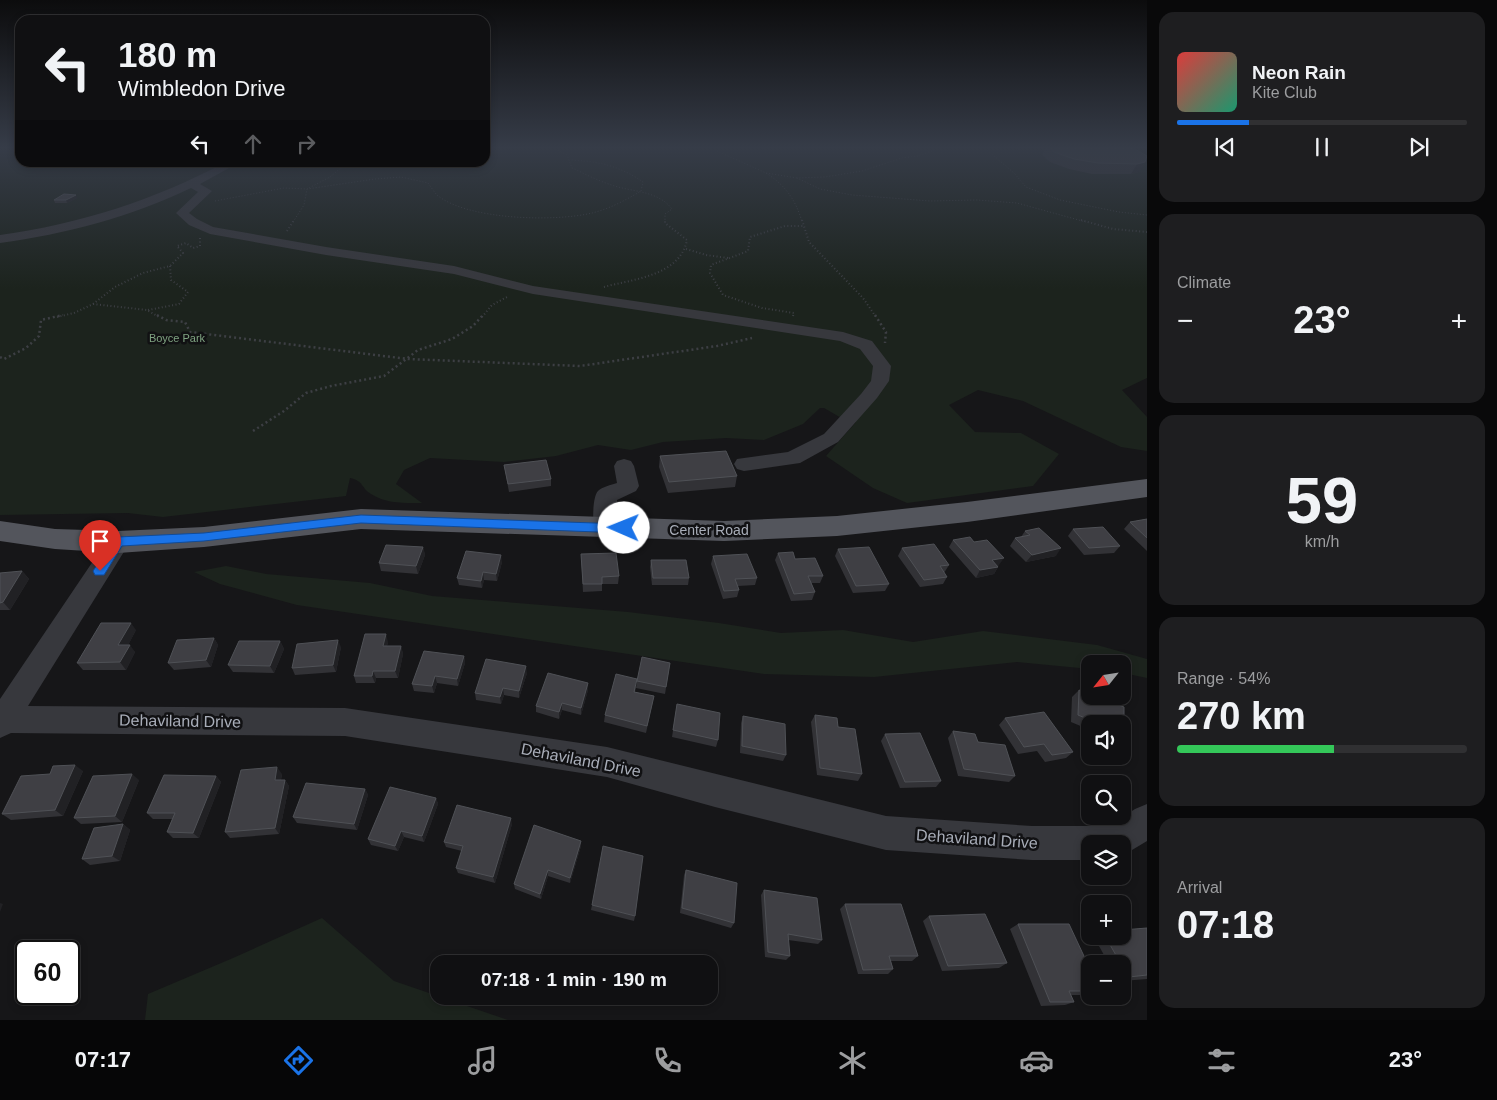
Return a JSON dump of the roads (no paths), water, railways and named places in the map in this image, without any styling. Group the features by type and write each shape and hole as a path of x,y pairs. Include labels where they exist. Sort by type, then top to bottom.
{"main road":[{"name":"Center Road","path":"0,531 55,539 118,542 204,537 361,519 724,531 837,526 968,512 1147,488"}],"street":[{"path":"0,239 87,222 133,208 168,194"},
{"path":"204,194 192,202 182,213 193,222 210,230 454,270 534,290 843,337 866,345 882,366 880,381 868,398 831,438 793,458 744,464"},
{"path":"604,528 606,496 628,486 624,466"},
{"path":"2,722 118,542"},
{"name":"Dehaviland Drive","path":"2,722 345,722 607,762 886,833 1032,843 1113,843 1147,821"}],"park label":[{"name":"Boyce Park","path":"177,338"}]}
